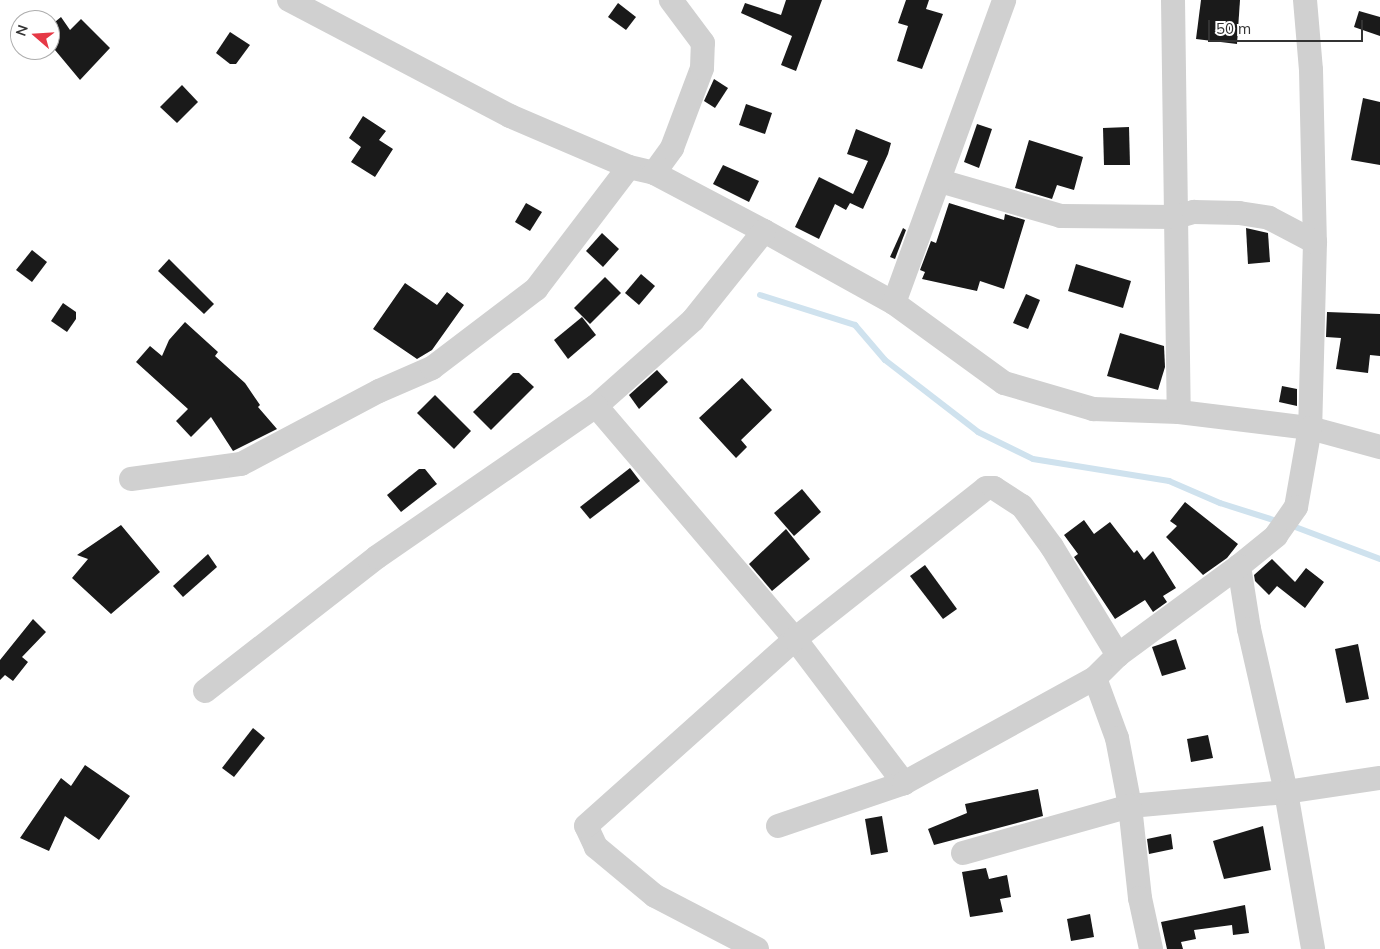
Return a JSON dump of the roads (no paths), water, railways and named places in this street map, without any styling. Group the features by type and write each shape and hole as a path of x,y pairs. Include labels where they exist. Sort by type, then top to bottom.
{"street":[{"path":"289,0 510,116 629,167 654,173 764,231 894,304 1004,383 1093,409 1179,412 1310,428 1380,447"},
{"path":"654,173 672,148 702,68 703,43 671,0"},
{"path":"894,304 940,182 1004,0"},
{"path":"1173,0 1179,412"},
{"path":"778,826 904,783 1095,678 1118,655 1239,566 1276,536 1296,507 1310,428 1315,242 1311,70 1305,0"},
{"path":"131,478 241,464 379,391 432,368 536,289 629,167"},
{"path":"940,182 1061,216 1176,217 1194,212 1239,213 1269,218 1315,242"},
{"path":"205,690 377,557 596,406 693,320 764,231"},
{"path":"596,406 795,639 904,783"},
{"path":"757,949 655,896 596,847 586,826 795,639 986,488 994,488 1027,513 1052,547 1118,655"},
{"path":"1239,566 1249,630 1286,792 1313,949"},
{"path":"1095,678 1116,738 1130,806 1140,898 1151,949"},
{"path":"963,853 1130,806 1286,792 1380,778"}],"waterway":[{"path":"760,295 855,325 885,360 978,432 1033,459 1169,481 1220,503 1280,522"},
{"path":"1290,525 1380,559"}]}
